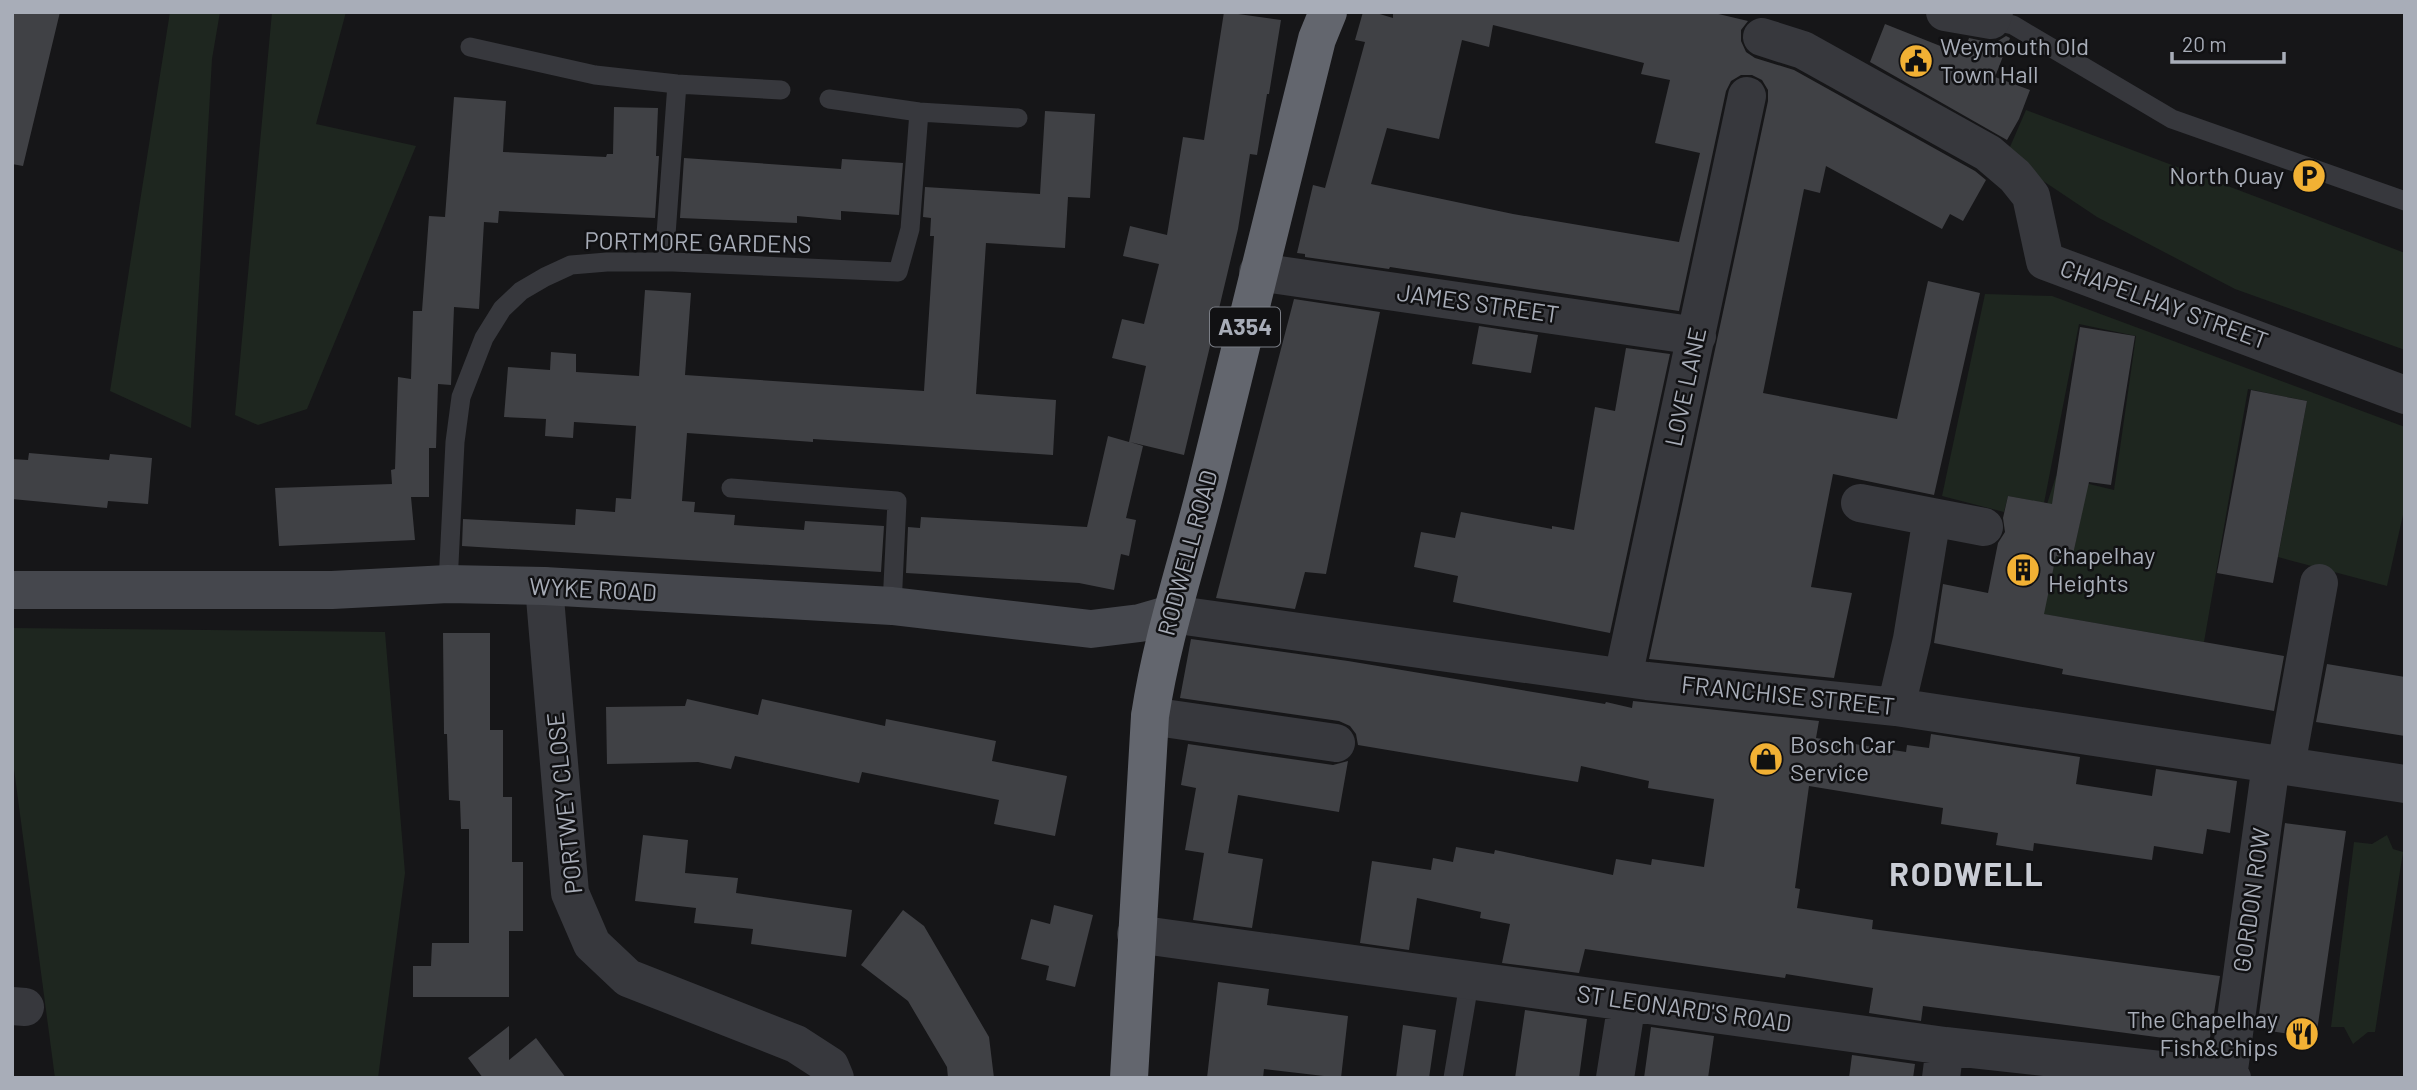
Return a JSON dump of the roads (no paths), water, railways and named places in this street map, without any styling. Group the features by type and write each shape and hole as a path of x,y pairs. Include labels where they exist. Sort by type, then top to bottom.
{"highway":[{"name":"RODWELL ROAD","path":"1129,1078 1150,716 1171,614 1204,498 1320,21"}],"main road":[{"name":"WYKE ROAD","path":"12,590 332,590 448,584 544,586 892,607 1091,629 1140,623 1171,614"}],"street":[{"path":"1945,12 1992,16"},
{"name":"CHAPELHAY STREET","path":"1762,37 1803,50 1988,153 2015,176 2031,196 2045,261 2405,394"},
{"name":"LOVE LANE","path":"1623,677 1747,96"},
{"name":"JAMES STREET","path":"1258,272 1697,336"},
{"path":"1860,503 1984,527"},
{"path":"1896,707 1912,639 1932,517"},
{"name":"GORDON ROW","path":"2230,1078 2278,765 2319,583"},
{"name":"PORTWEY CLOSE","path":"544,586 570,893 592,944 628,978 796,1044 830,1066 835,1078"},
{"name":"FRANCHISE STREET","path":"1171,614 1623,677 1896,707 2405,784"},
{"path":"1150,716 1336,743"},
{"name":"ST LEONARD'S ROAD","path":"1136,934 1470,978 1626,1002 1943,1062 2230,1078"},
{"path":"1615,1078 1626,1002"}],"lane":[{"path":"1992,16 2012,25 2172,119 2405,201"},
{"path":"470,47 576,73 677,84 781,90"},
{"path":"664,262 677,84"},
{"path":"829,99 919,112 1018,118"},
{"name":"PORTMORE GARDENS","path":"448,584 455,442 461,397 484,338 502,309 521,291 571,265 664,262 898,272 910,229 919,112"},
{"path":"731,488 897,501 892,607"},
{"path":"1453,1078 1470,978"}],"place":[{"name":"Weymouth Old Town Hall","path":"1916,61"},
{"name":"North Quay","path":"2309,176"},
{"name":"Chapelhay Heights","path":"2023,570"},
{"name":"Bosch Car Service","path":"1766,759"},
{"name":"The Chapelhay Fish&Chips","path":"2302,1034"}],"district":[{"name":"RODWELL","path":"1967,875"}]}
